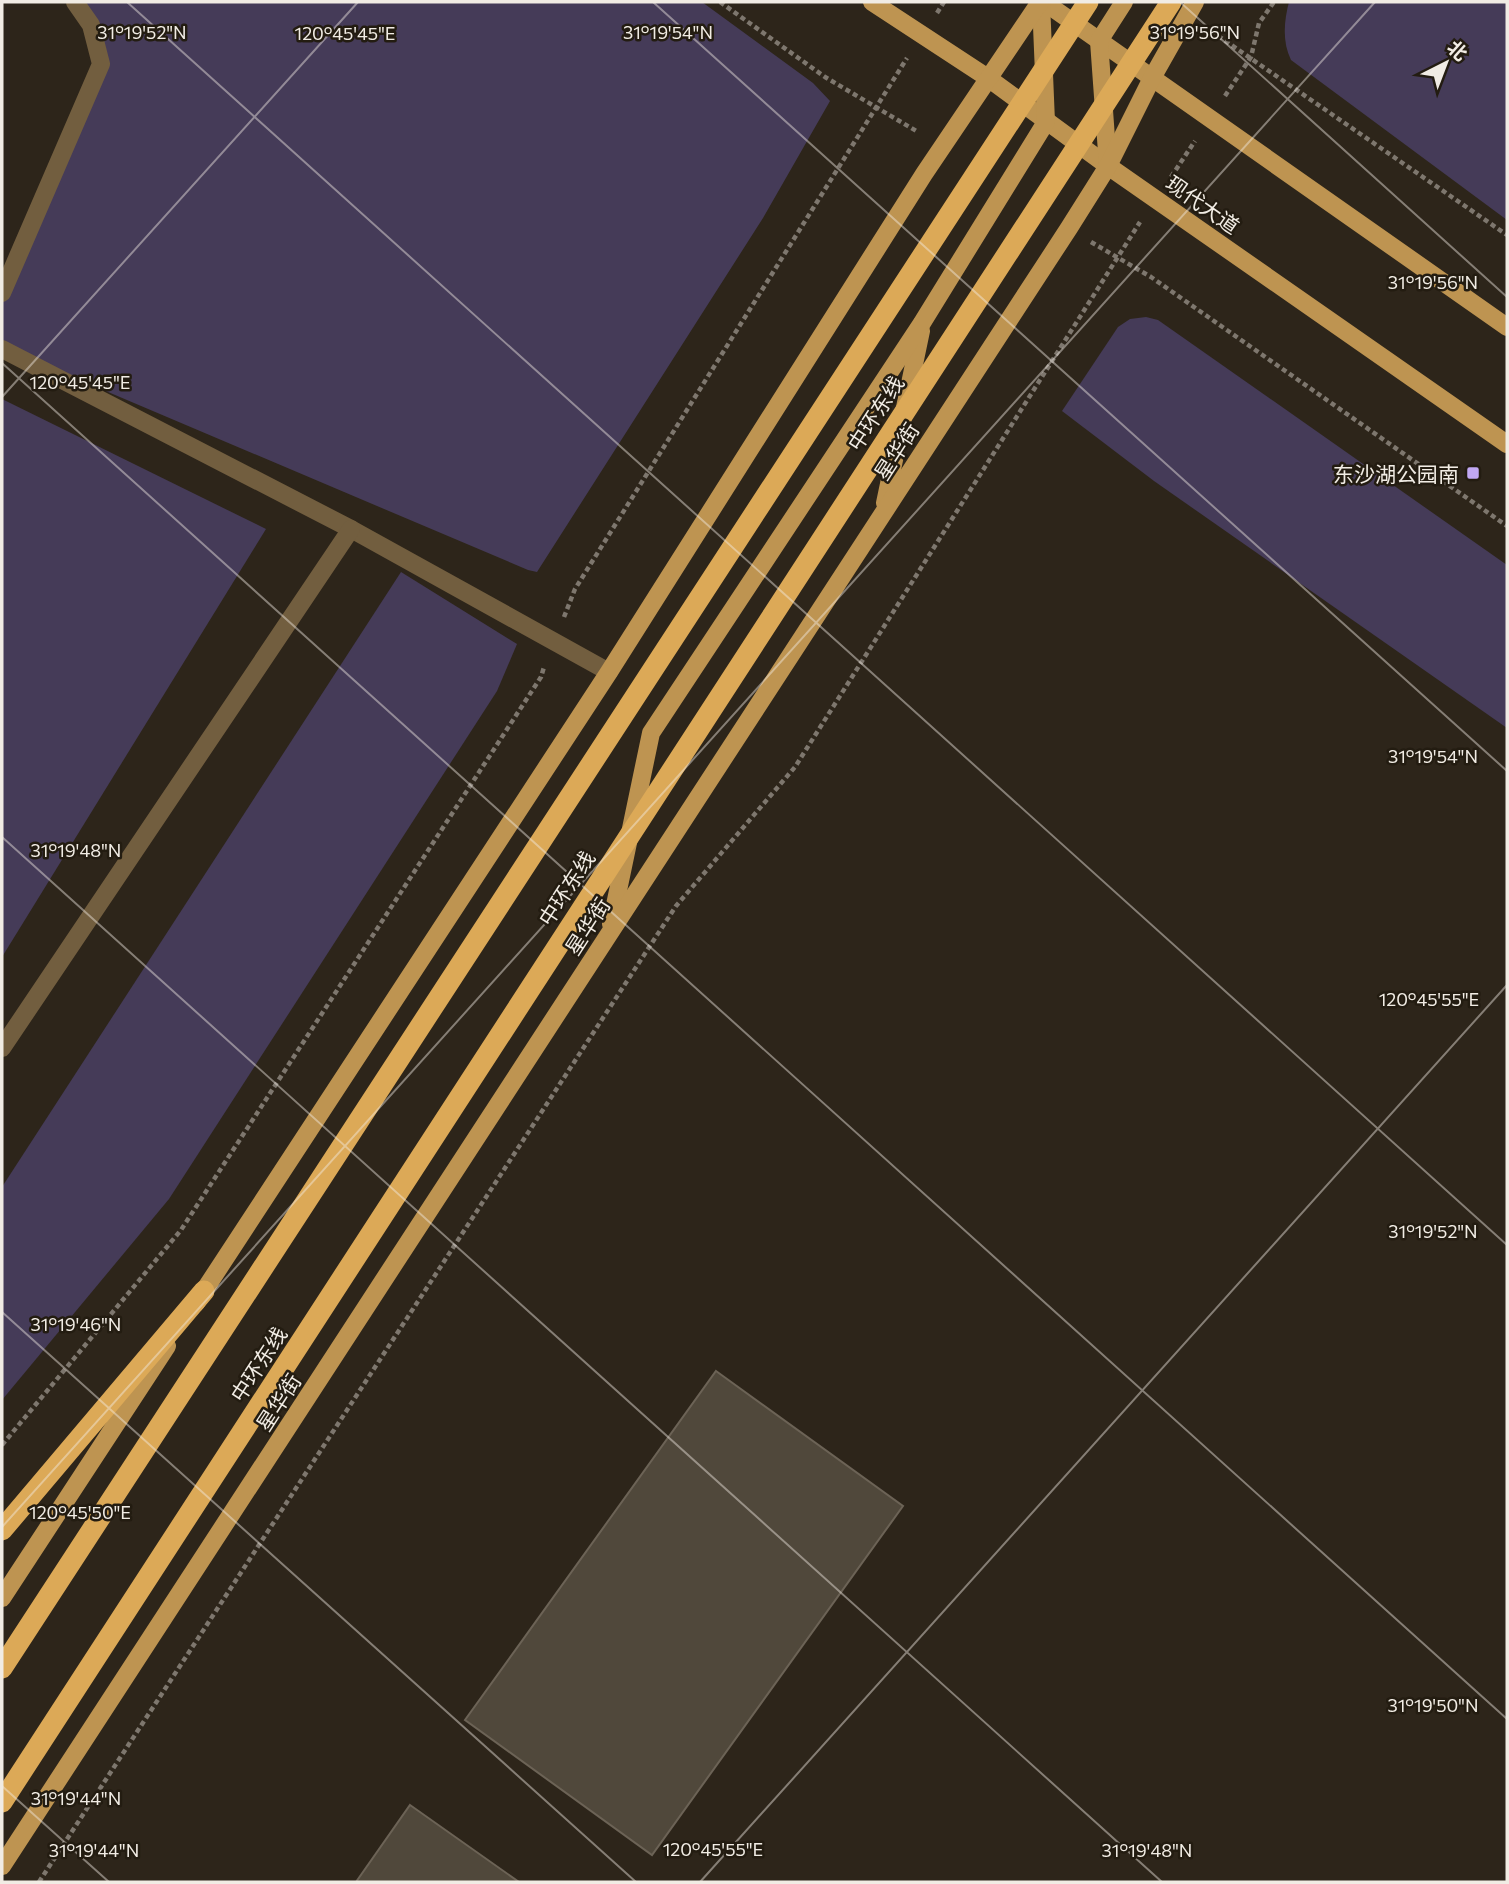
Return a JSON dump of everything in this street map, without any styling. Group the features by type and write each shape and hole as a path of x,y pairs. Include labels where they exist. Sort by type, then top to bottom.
{"highway":[{"path":"2,1668 1088,2"},
{"name":"中环东线","path":"2,1802 1184,6"},
{"path":"2,1531 204,1291"}],"main road":[{"name":"现代大道","path":"872,2 988,78 1108,166 1507,444"},
{"path":"1041,2 1507,327"},
{"path":"2,1598 609,672 942,146 1041,2"},
{"path":"609,934 650,733 922,323 1046,122 1041,2"},
{"path":"1108,166 1099,41 1124,2"},
{"name":"星华街","path":"2,1866 1069,228 1108,166 1184,6"},
{"path":"883,513 922,323"}],"lane":[{"path":"2,293 101,64 90,25 75,2"},
{"path":"2,349 351,529 609,672"},
{"path":"2,1048 351,529"}],"path":[{"path":"720,2 825,77 942,146"},
{"path":"2,1445 181,1230 541,677 575,589 944,2"},
{"path":"38,1882 676,906 795,767 1116,258 1251,57 1259,23 1274,2"},
{"path":"1184,6 1251,57 1507,235"},
{"path":"1069,228 1151,277 1507,526"}],"shaded area":[{"path":"72,2 702,2 813,83 830,101 763,218 537,572 2,347 2,293 101,64"},
{"path":"1289,2 1507,2 1507,220 1291,60 1285,31"},
{"path":"1146,317 1158,320 1507,565 1507,728 1154,481 1062,411 1118,327 1130,319"},
{"path":"2,399 266,529 2,957"},
{"path":"401,572 517,644 497,691 169,1199 2,1400 2,1187"}],"building":[{"path":"716,1371 903,1506 652,1855 465,1720"},
{"path":"410,1805 519,1882 356,1882"}],"place":[{"name":"东沙湖公园南","path":"1473,473"}]}
